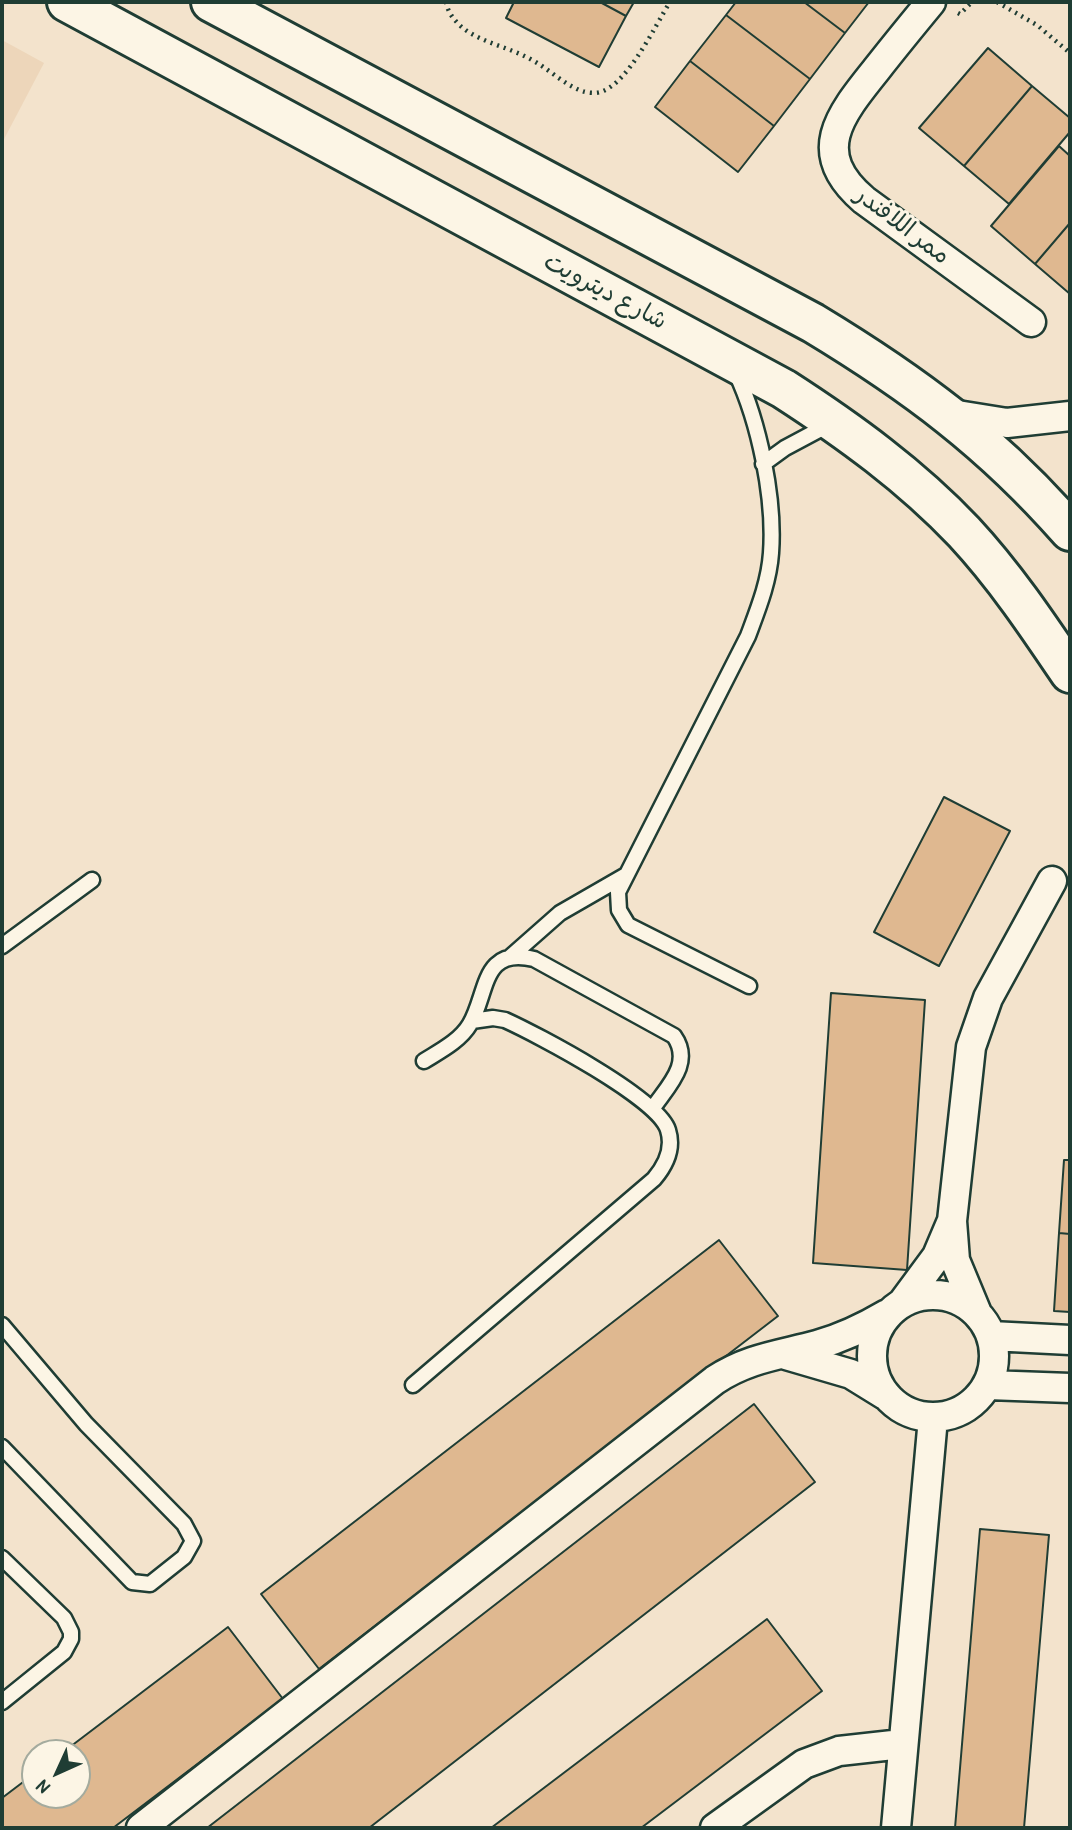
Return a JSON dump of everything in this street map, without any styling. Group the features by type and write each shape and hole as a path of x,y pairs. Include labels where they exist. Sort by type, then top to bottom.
{"street":[{"name":"شارع ديترويت","path":"67,2 731,360 835,422 902,474 964,533 1019,598 1070,673"},
{"path":"211,2 813,323 889,369 951,414 1028,485 1070,531"},
{"name":"ممر اللافندر","path":"931,2 844,111 834,138 837,166 844,180 864,200 1031,322"},
{"path":"951,414 1007,424 1070,416"},
{"path":"773,1353 832,1367 885,1395 899,1407 915,1415 933,1418 965,1409 988,1385 994,1361 984,1324 958,1269 952,1221 971,1047 994,986 1052,881"},
{"path":"885,1395 872,1363 877,1329 937,1256 952,1221"},
{"path":"141,1828 733,1368 773,1353 844,1336 918,1296 950,1297 984,1324 1070,1340"},
{"path":"988,1385 1070,1388"},
{"path":"896,1828 933,1418"},
{"path":"716,1828 788,1773 821,1756 858,1748 902,1744"}],"lane":[{"path":"731,360 753,411 763,464 771,552 763,596 748,636 626,875 618,892 618,901 619,910 628,925 749,986"},
{"path":"763,464 785,448 835,422"},
{"path":"424,1061 452,1043 472,1021 490,972 560,913 626,875"},
{"path":"2,946 92,880"},
{"path":"509,958 534,959 674,1037 682,1053 682,1063 653,1108"},
{"path":"414,1385 654,1179 669,1157 670,1144 662,1118 653,1108 566,1052 516,1026 493,1018 472,1021"},
{"path":"2,1325 86,1424 191,1532 190,1550 150,1584 132,1582 2,1447"},
{"path":"2,1558 69,1624 71,1639 64,1652 2,1702"}],"path":[{"path":"446,2 456,22 468,32 534,61 569,86 585,92 600,93 614,85 626,71 670,2"},
{"path":"997,2 1037,25 1070,53"}],"shaded area":[{"path":"2,40 44,63 2,143"}],"building":[{"path":"514,2 600,2 626,16 599,67 506,18"},
{"path":"600,2 634,2 626,16"},
{"path":"736,2 804,2 845,33 810,79 726,15"},
{"path":"804,2 869,2 845,33"},
{"path":"726,15 810,79 774,126 690,61"},
{"path":"988,48 1032,86 964,166 919,128"},
{"path":"690,61 774,126 738,172 655,107"},
{"path":"1032,86 1070,118 1070,132 1009,204 964,166"},
{"path":"1059,146 1070,156 1070,223 1035,264 991,226"},
{"path":"1070,223 1070,294 1035,264"},
{"path":"944,797 1010,831 939,966 874,932"},
{"path":"831,993 925,1000 907,1270 813,1263"},
{"path":"1064,1160 1070,1160 1070,1234 1059,1233"},
{"path":"1059,1233 1070,1234 1070,1312 1054,1311"},
{"path":"719,1240 778,1316 319,1669 261,1594"},
{"path":"754,1404 815,1482 369,1828 207,1828"},
{"path":"980,1529 1049,1535 1024,1828 955,1828"},
{"path":"767,1619 822,1691 641,1828 491,1828"},
{"path":"228,1627 283,1699 113,1828 2,1828 2,1798 21,1784 21,1809 91,1809 91,1739 80,1739"}]}
